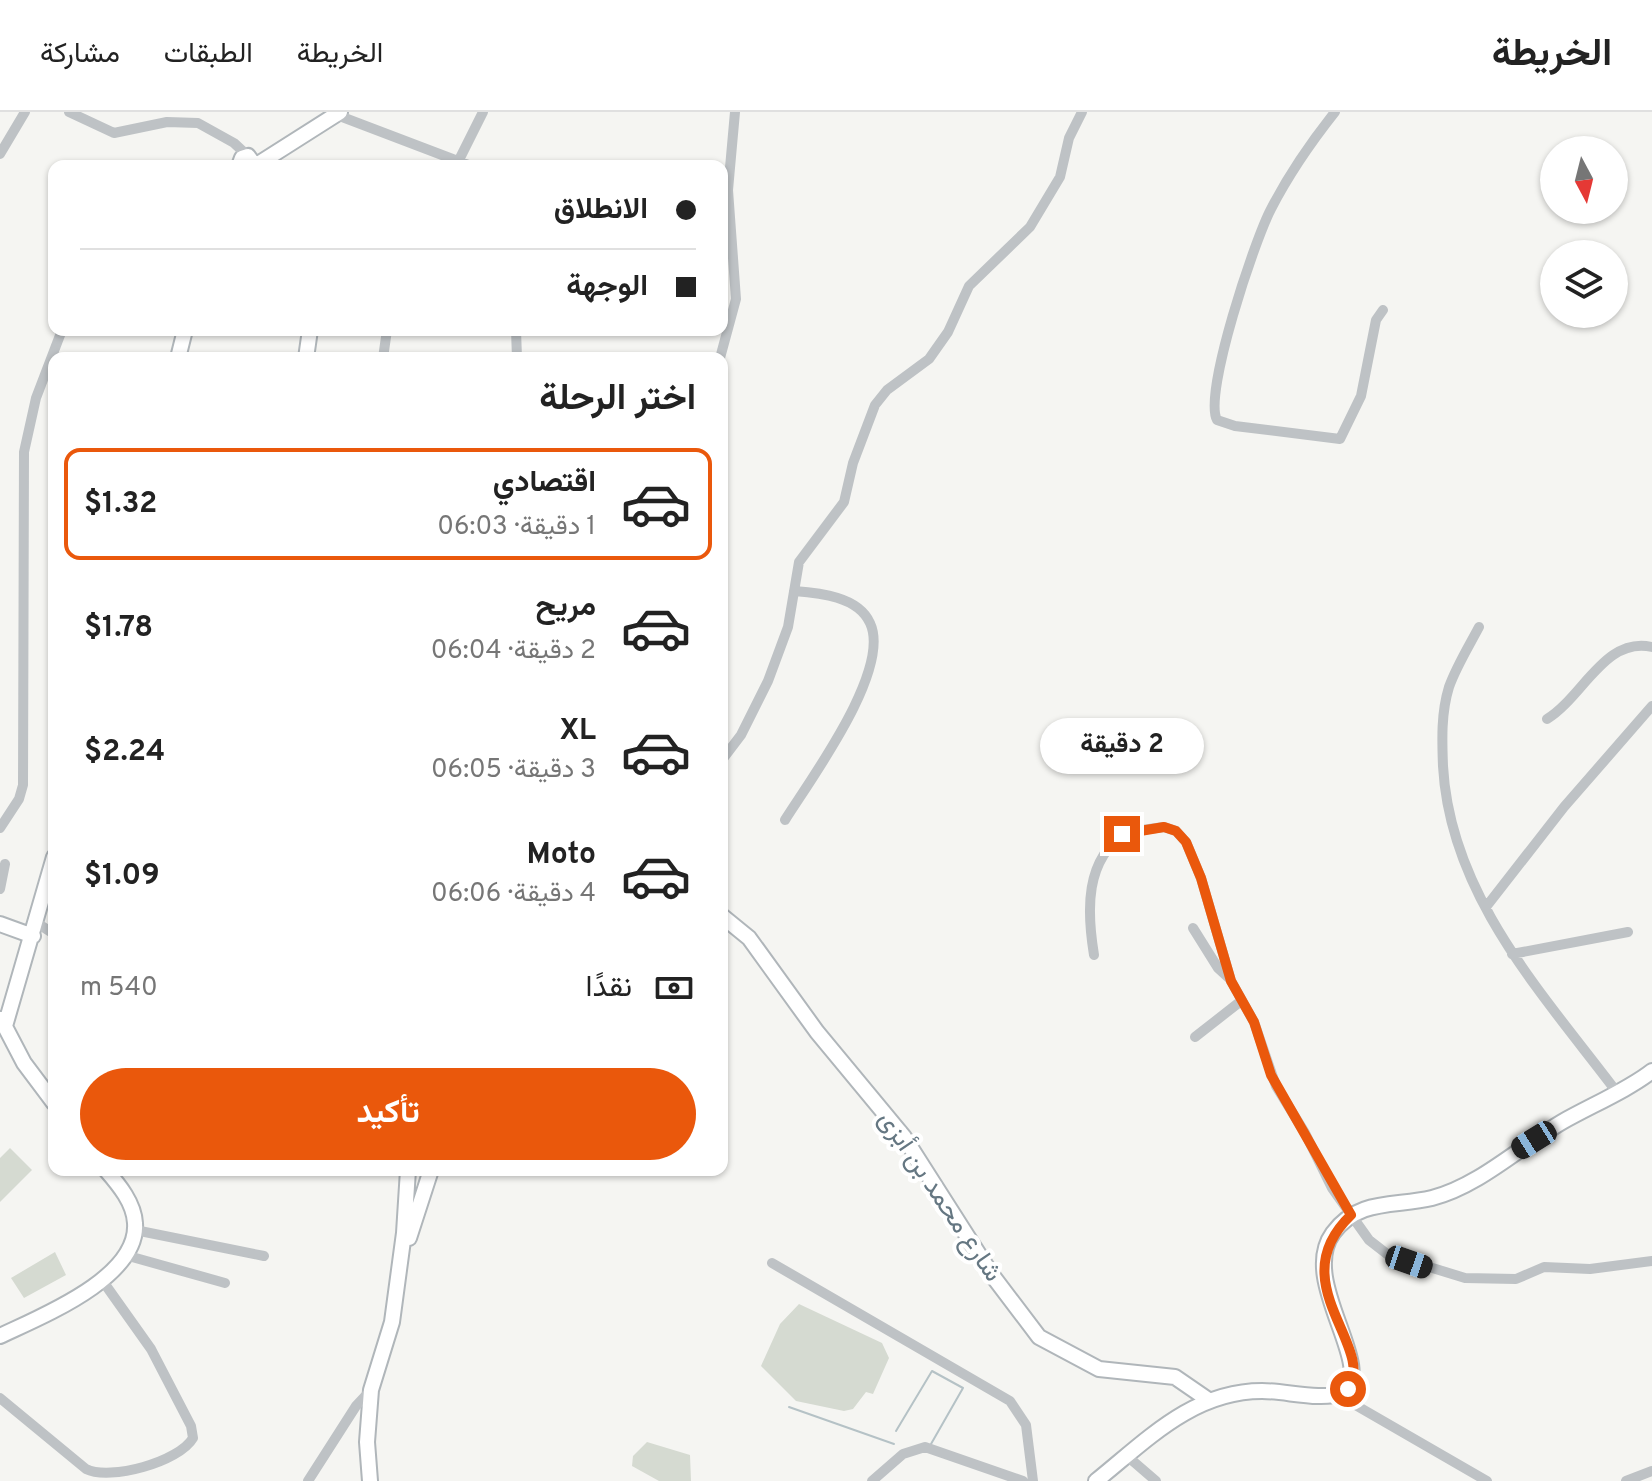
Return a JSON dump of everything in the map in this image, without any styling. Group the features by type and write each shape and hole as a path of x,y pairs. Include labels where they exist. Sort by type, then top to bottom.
{"street":[{"path":"0,154 25,112"},
{"path":"69,112 114,133 167,122 198,123 224,138 245,160"},
{"path":"193,112 198,123"},
{"path":"459,160 483,112"},
{"path":"728,328 736,299 728,190 735,112"},
{"path":"1335,112 1269,213 1224,349 1212,404 1217,420 1235,426 1340,439 1361,396 1376,320 1383,310"},
{"path":"256,160 279,151 338,114 450,160"},
{"path":"728,752 741,735 768,681 784,640 802,556 844,502 853,463 875,405 887,390 929,359 948,332 969,286 1030,227 1060,177 1069,138 1082,115"},
{"path":"0,828 19,799 23,785 24,452 36,398 48,367"},
{"path":"785,820 849,719 863,685 873,643 870,622 855,608 832,596 794,591"},
{"path":"1479,627 1449,687 1442,746 1448,814 1455,842 1512,954 1616,1091"},
{"path":"1547,719 1569,701 1615,652 1633,644 1652,647"},
{"path":"1486,907 1564,807 1652,706"},
{"path":"1094,955 1088,897 1103,861 1122,834 1164,827 1176,831 1189,848 1231,981 1254,1022 1280,1094 1369,1240 1387,1254 1454,1277 1516,1279 1544,1267 1590,1269 1652,1261"},
{"path":"0,889 5,864"},
{"path":"48,880 35,929 2,1022 24,1063 48,1095"},
{"path":"43,899 48,892"},
{"name":"شارع محمد بن أبزى","path":"728,921 749,938 817,1032 904,1137 974,1250 1039,1337 1099,1369 1175,1377 1207,1399"},
{"path":"0,924 48,932"},
{"path":"1193,928 1218,968 1231,981"},
{"path":"1512,954 1628,932"},
{"path":"1195,1037 1241,1001"},
{"path":"1338,1395 1352,1383 1354,1369 1326,1291 1325,1266 1331,1236 1351,1215 1375,1204 1445,1194 1652,1071"},
{"path":"0,1336 102,1280 125,1255 135,1230 129,1202 110,1176"},
{"path":"370,1481 367,1442 371,1390 392,1322 407,1176"},
{"path":"400,1256 429,1176"},
{"path":"135,1230 264,1256"},
{"path":"125,1255 225,1283"},
{"path":"772,1263 988,1386 1016,1406 1026,1425 1033,1481"},
{"path":"0,1398 96,1474 114,1475 154,1462 188,1446 193,1438 191,1426 151,1349 102,1280"},
{"path":"308,1481 343,1425 371,1390"},
{"path":"1096,1481 1207,1399 1251,1391 1338,1395 1487,1481"},
{"path":"872,1481 903,1454 925,1447 1023,1481"},
{"path":"1127,1456 1156,1481"},
{"path":"1626,1481 1652,1471"}],"shaded area":[{"path":"10,1148 32,1170 0,1202 0,1158"},
{"path":"55,1252 66,1275 24,1298 11,1278"},
{"path":"799,1304 882,1343 889,1358 873,1394 866,1392 853,1409 844,1411 796,1401 761,1366 780,1324"},
{"path":"647,1442 690,1455 691,1481 659,1481 632,1466 633,1456"}],"waterway":[{"path":"896,1431 932,1371 963,1388 931,1444"},
{"path":"789,1407 894,1444"}],"route":[{"path":"1122,834 1164,827 1176,831 1186,842 1201,878 1231,981 1249,1010 1271,1075 1332,1188 1351,1215 1331,1236 1325,1266 1326,1291 1333,1315 1353,1362 1354,1377 1348,1389"}]}
